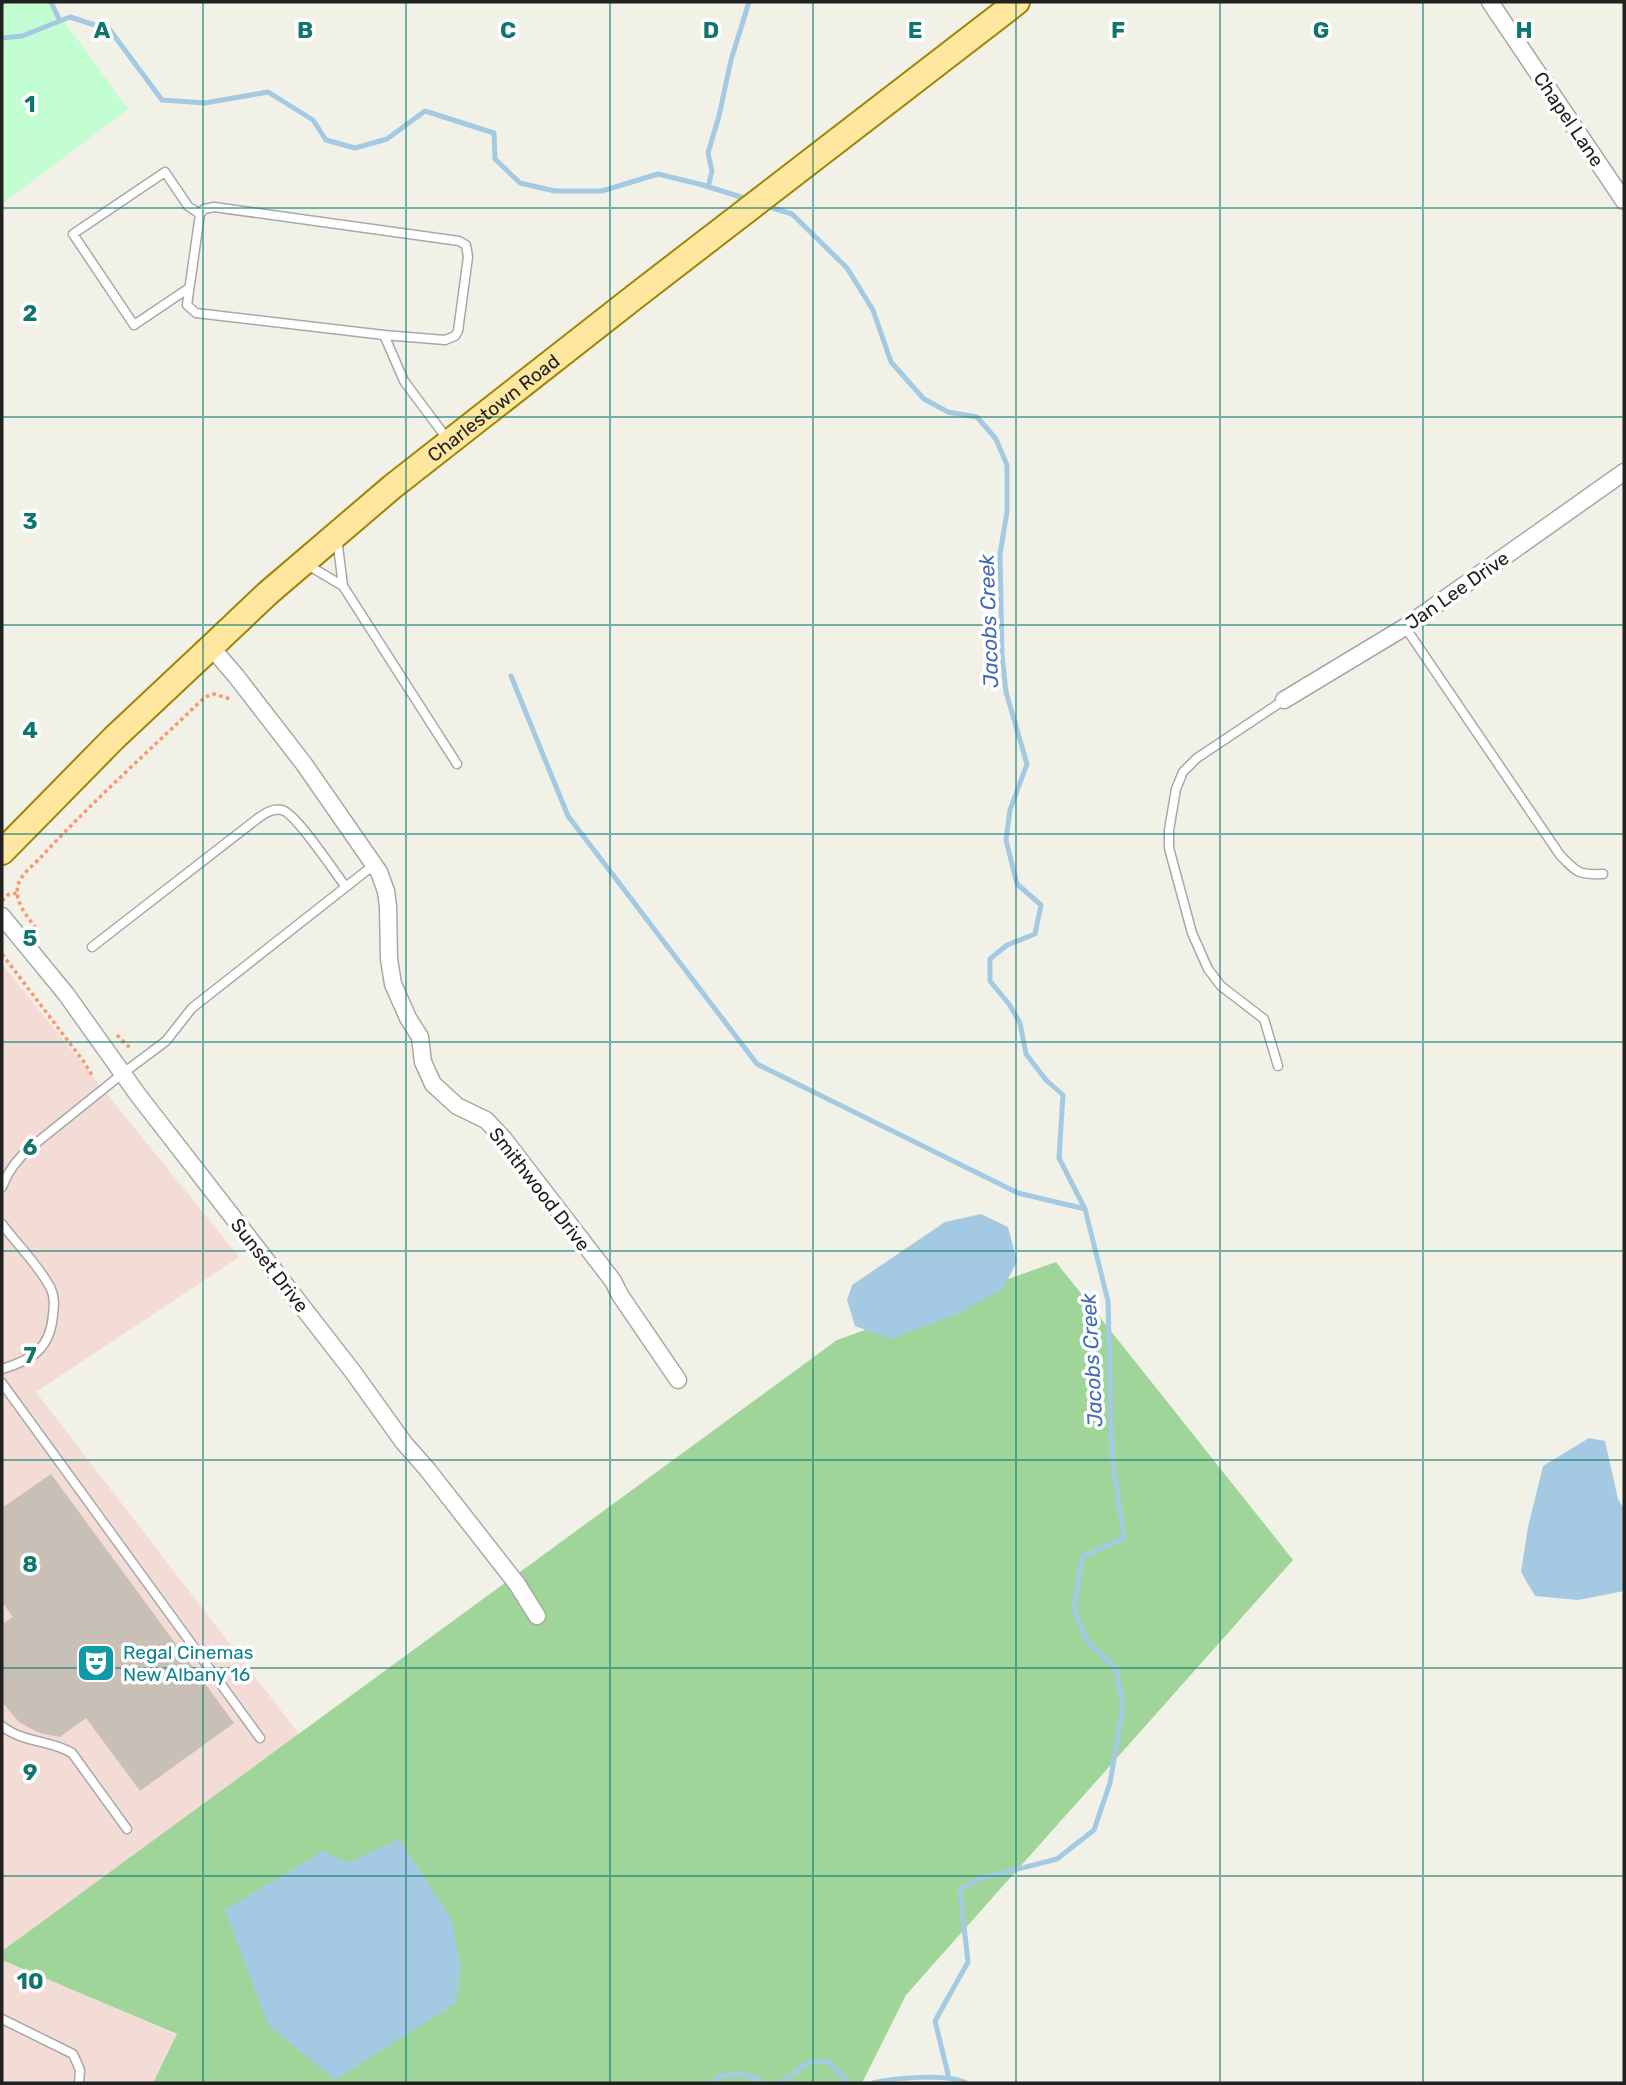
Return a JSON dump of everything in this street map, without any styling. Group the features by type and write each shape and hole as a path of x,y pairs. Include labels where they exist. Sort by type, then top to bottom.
{"main road":[{"name":"Charlestown Road","path":"2,852 114,738 211,647 303,562 392,487 1017,2"}],"street":[{"name":"Chapel Lane","path":"1490,2 1624,201"},
{"name":"Jan Lee Drive","path":"1284,700 1405,627 1624,472"},
{"name":"Smithwood Drive","path":"211,647 304,764 379,872 386,891 389,959 393,984 420,1037 423,1062 433,1084 457,1106 486,1120 503,1138 613,1281 678,1380"},
{"name":"Sunset Drive","path":"2,916 66,995 122,1073 353,1372 404,1443 517,1584 537,1616"}],"lane":[{"path":"189,288 134,324 73,234 165,172 188,206 200,214"},
{"path":"214,206 459,241 466,246 468,257 458,331 455,336 445,340 196,313 187,305 189,288 200,214 204,209 214,206"},
{"path":"384,335 404,381 450,442"},
{"path":"337,534 343,586 457,764"},
{"path":"303,562 343,586"},
{"path":"1405,627 1560,855 1581,875 1603,874"},
{"path":"1278,1066 1264,1019 1221,986 1208,969 1192,933 1169,848 1169,830 1174,800 1183,772 1197,758 1284,700"},
{"path":"92,947 271,811 283,810 295,818 345,887"},
{"path":"2,1188 9,1171 19,1158 170,1037 192,1008 374,864"},
{"path":"2,1224 50,1286 54,1303 48,1341 19,1364 2,1369"},
{"path":"2,1383 260,1738"},
{"path":"2,1726 28,1739 69,1750 127,1829"},
{"path":"2,2019 73,2054 80,2070 79,2083"}],"path":[{"path":"38,930 24,912 18,893 21,879 205,697 221,695 230,699"},
{"path":"2,902 9,894 18,893"},
{"path":"2,954 93,1077"},
{"path":"113,1029 130,1048"}],"shaded area":[{"path":"2,964 239,1257 36,1392 299,1734 2,1951"},
{"path":"2,1959 177,2035 153,2083 2,2083"}],"green space":[{"path":"2,2 50,2 128,109 2,204"},
{"path":"1056,1262 1293,1560 906,1995 862,2083 153,2083 177,2034 2,1960 2,1951 837,1340"}],"water":[{"path":"981,1214 1008,1227 1017,1261 1003,1289 955,1315 890,1339 855,1326 847,1300 852,1285 945,1222"},
{"path":"1589,1438 1605,1441 1618,1499 1624,1509 1624,1591 1578,1600 1535,1596 1521,1572 1528,1527 1543,1466"},
{"path":"399,1839 451,1918 461,1967 456,2003 335,2080 268,2025 225,1910 323,1851 348,1863"}],"building":[{"name":"Regal Cinemas New Albany 16","path":"51,1474 234,1723 140,1791 86,1718 60,1737 49,1735 19,1722 2,1702 2,1624 13,1617 2,1602 2,1508"}],"waterway":[{"path":"51,2 60,21"},
{"path":"708,187 712,171 708,153 731,60 749,2"},
{"name":"Jacobs Creek","path":"2,38 22,36 70,17 110,30 162,100 205,103 268,92 313,120 326,140 355,148 387,139 425,111 494,133 495,159 520,183 555,191 602,191 658,174 747,199"},
{"name":"Jacobs Creek","path":"766,206 792,214 847,268 873,310 891,362 924,399 948,412 977,417 996,439 1007,465 1007,512 1000,554 1002,655 1006,692 1027,764 1010,810 1006,840 1017,884 1041,905 1035,934 1007,945 990,959 990,981 1020,1023 1026,1054 1046,1080 1063,1095 1059,1158 1085,1209 1108,1301 1112,1457 1124,1538 1082,1557 1074,1609 1087,1641 1116,1669 1123,1706 1110,1783 1094,1830 1057,1859 979,1879 960,1890 968,1962 935,2021 949,2078"},
{"path":"511,676 568,816 757,1064 1018,1193 1085,1209"},
{"path":"780,2083 809,2062 827,2061 849,2083"},
{"path":"714,2083 718,2076 744,2074 765,2083"},
{"path":"873,2083 934,2077 966,2083"}],"place":[{"name":"Regal Cinemas New Albany 16","path":"96,1663"}]}
